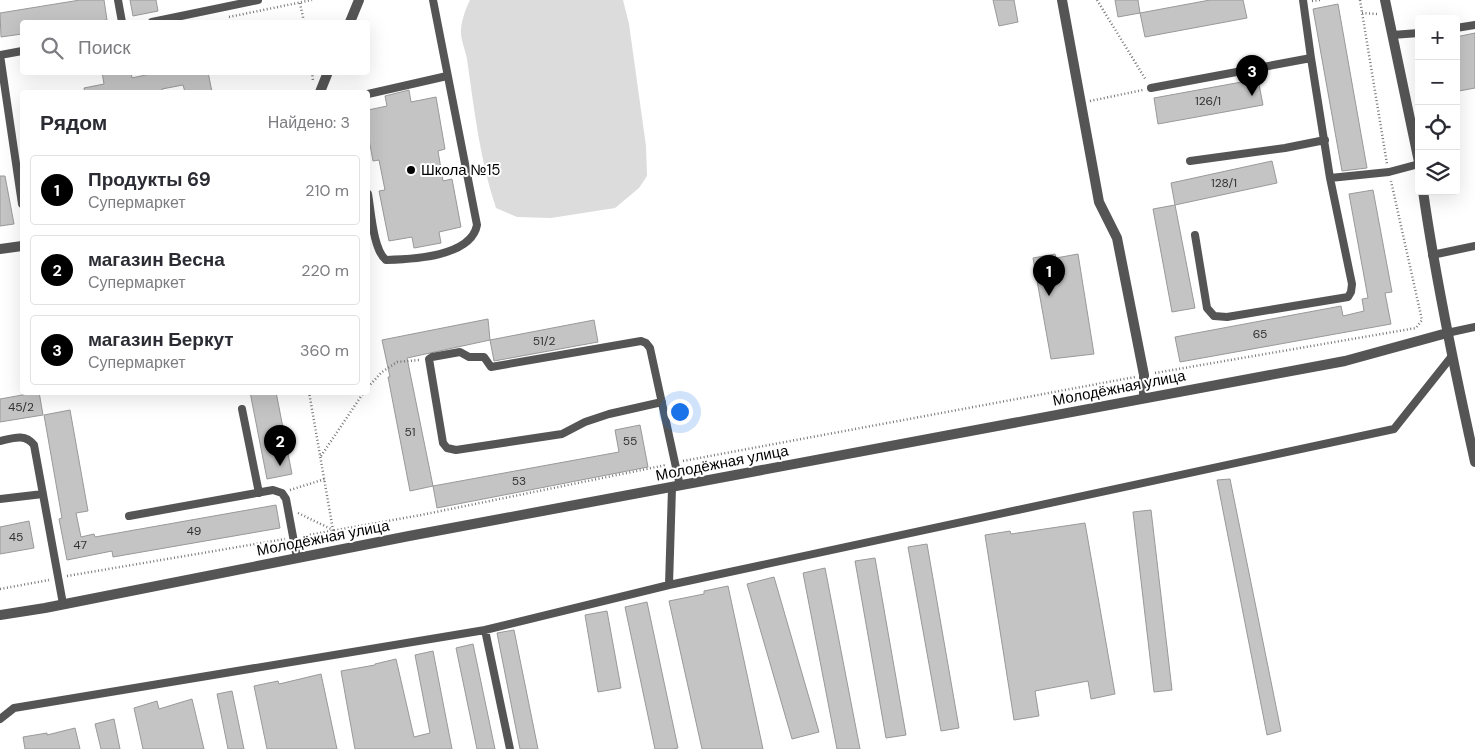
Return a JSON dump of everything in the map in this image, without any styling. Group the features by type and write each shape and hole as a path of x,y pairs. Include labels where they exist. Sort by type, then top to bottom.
{"street":[{"path":"351,20 359,0"},
{"path":"1062,0 1099,202 1117,238 1144,375 1144,398"},
{"path":"1385,0 1416,150"},
{"path":"321,90 327,75"},
{"path":"1424,195 1446,333 1475,462"},
{"path":"0,250 20,246"},
{"name":"Молодёжная улица","path":"0,615 1345,361 1446,333"}],"lane":[{"path":"118,0 122,20"},
{"path":"162,20 258,0"},
{"path":"370,205 377,244 381,256 386,260 413,259 451,251 469,241 475,233 477,225 433,0"},
{"path":"1195,235 1207,308 1214,316 1227,317 1348,297 1351,292 1352,284 1330,178 1303,0"},
{"path":"1460,27 1475,25"},
{"path":"1392,35 1415,33"},
{"path":"20,51 0,55 20,190"},
{"path":"1151,88 1311,58"},
{"path":"370,94 447,76"},
{"path":"1190,161 1284,148 1325,140"},
{"path":"1330,178 1389,172 1415,164"},
{"path":"1432,255 1475,246"},
{"path":"1446,333 1475,327"},
{"path":"662,402 609,414 585,422 562,434 456,450 447,448 442,442 429,359 432,356 460,352 469,357 484,357 491,367 641,341 646,343 650,348 662,402 675,463 676,487 669,585"},
{"path":"0,719 14,708 485,630 669,585 1394,429 1452,356"},
{"path":"242,409 259,493"},
{"path":"0,441 22,436 34,445 62,604"},
{"path":"129,516 273,490 282,493 286,499 297,558"},
{"path":"0,499 43,494"},
{"path":"485,630 510,749"}],"path":[{"path":"229,17 312,0"},
{"path":"1081,103 1151,88 1097,0"},
{"path":"300,3 304,20"},
{"path":"1362,13 1388,15"},
{"path":"370,385 382,372 397,362 429,359"},
{"path":"0,588 421,515 675,463 1144,375"},
{"path":"310,395 333,530"},
{"path":"320,457 362,395"},
{"path":"282,493 325,479"},
{"path":"287,508 333,530"}],"shaded area":[{"path":"470,0 623,0 629,24 646,146 647,176 639,188 615,208 551,218 517,217 496,208 482,153 467,59 461,36 462,21"}],"building":[{"path":"80,0 104,0 107,20 20,20 20,34 1,37 0,13"},
{"path":"130,0 156,0 158,11 133,16"},
{"path":"993,0 1014,0 1018,22 999,26"},
{"path":"1115,0 1138,0 1140,13 1118,17"},
{"path":"1210,0 1243,0 1247,18 1145,37 1140,13"},
{"path":"1338,4 1367,168 1342,171 1313,9"},
{"path":"1475,33 1475,88 1460,91 1460,60 1460,36"},
{"path":"102,75 132,75 132,78 146,75 209,75 212,90 184,90 183,85 162,90 84,90 84,88 104,84"},
{"path":"1258,79 1263,105 1158,124 1154,98"},
{"name":"Школа №15","path":"409,90 411,102 436,97 445,149 438,151 443,181 452,179 461,227 439,232 441,243 414,248 412,237 389,241 379,191 385,190 379,160 373,161 370,145 370,110 387,106 385,96"},
{"path":"1272,161 1277,183 1175,205 1171,183"},
{"path":"0,176 5,176 14,224 0,226"},
{"path":"1373,190 1392,292 1385,293 1391,324 1180,362 1175,337 1341,306 1343,316 1364,311 1362,299 1368,298 1349,194"},
{"path":"1175,205 1195,308 1172,312 1153,209"},
{"path":"1055,254 1056,258 1078,254 1094,354 1051,359 1033,258"},
{"path":"488,319 490,340 407,358 433,486 410,491 382,340"},
{"path":"594,320 598,342 494,361 490,340"},
{"path":"22,395 40,395 43,415 0,422 0,399"},
{"path":"251,395 277,395 292,474 267,479"},
{"path":"70,410 88,511 76,513 81,537 94,534 95,537 276,505 280,528 113,557 112,551 67,560 59,519 62,518 44,415"},
{"path":"640,425 648,467 437,508 433,486 619,452 615,430"},
{"path":"1230,479 1281,731 1267,735 1217,480"},
{"path":"1151,510 1172,690 1154,692 1133,512"},
{"path":"29,521 34,548 0,554 0,527"},
{"path":"1085,523 1115,694 1091,699 1088,681 1035,691 1039,716 1014,720 985,535 1010,531 1011,534"},
{"path":"927,544 959,728 941,731 908,547"},
{"path":"875,558 906,735 886,738 855,561"},
{"path":"825,568 860,749 837,749 803,573"},
{"path":"774,577 819,732 792,739 747,584"},
{"path":"728,586 763,749 702,749 669,601 704,594 704,591"},
{"path":"647,602 678,748 673,749 655,749 625,607"},
{"path":"607,611 621,688 598,692 585,615"},
{"path":"514,630 538,749 520,749 497,633"},
{"path":"473,644 495,749 477,749 456,648"},
{"path":"433,651 452,749 355,749 341,671 396,659 414,737 430,733 415,655"},
{"path":"321,674 337,749 267,749 254,686 278,681 279,684"},
{"path":"232,691 244,749 228,749 217,694"},
{"path":"192,699 204,749 143,749 134,708 157,701 159,709"},
{"path":"114,719 120,749 101,749 95,724"},
{"path":"75,728 80,749 25,749 23,737 47,733 47,735"}],"place":[{"name":"магазин Беркут","path":"1252,96"},
{"name":"Школа №15","path":"411,170"},
{"name":"Продукты 69","path":"1049,296"},
{"name":"магазин Весна","path":"280,466"}]}
